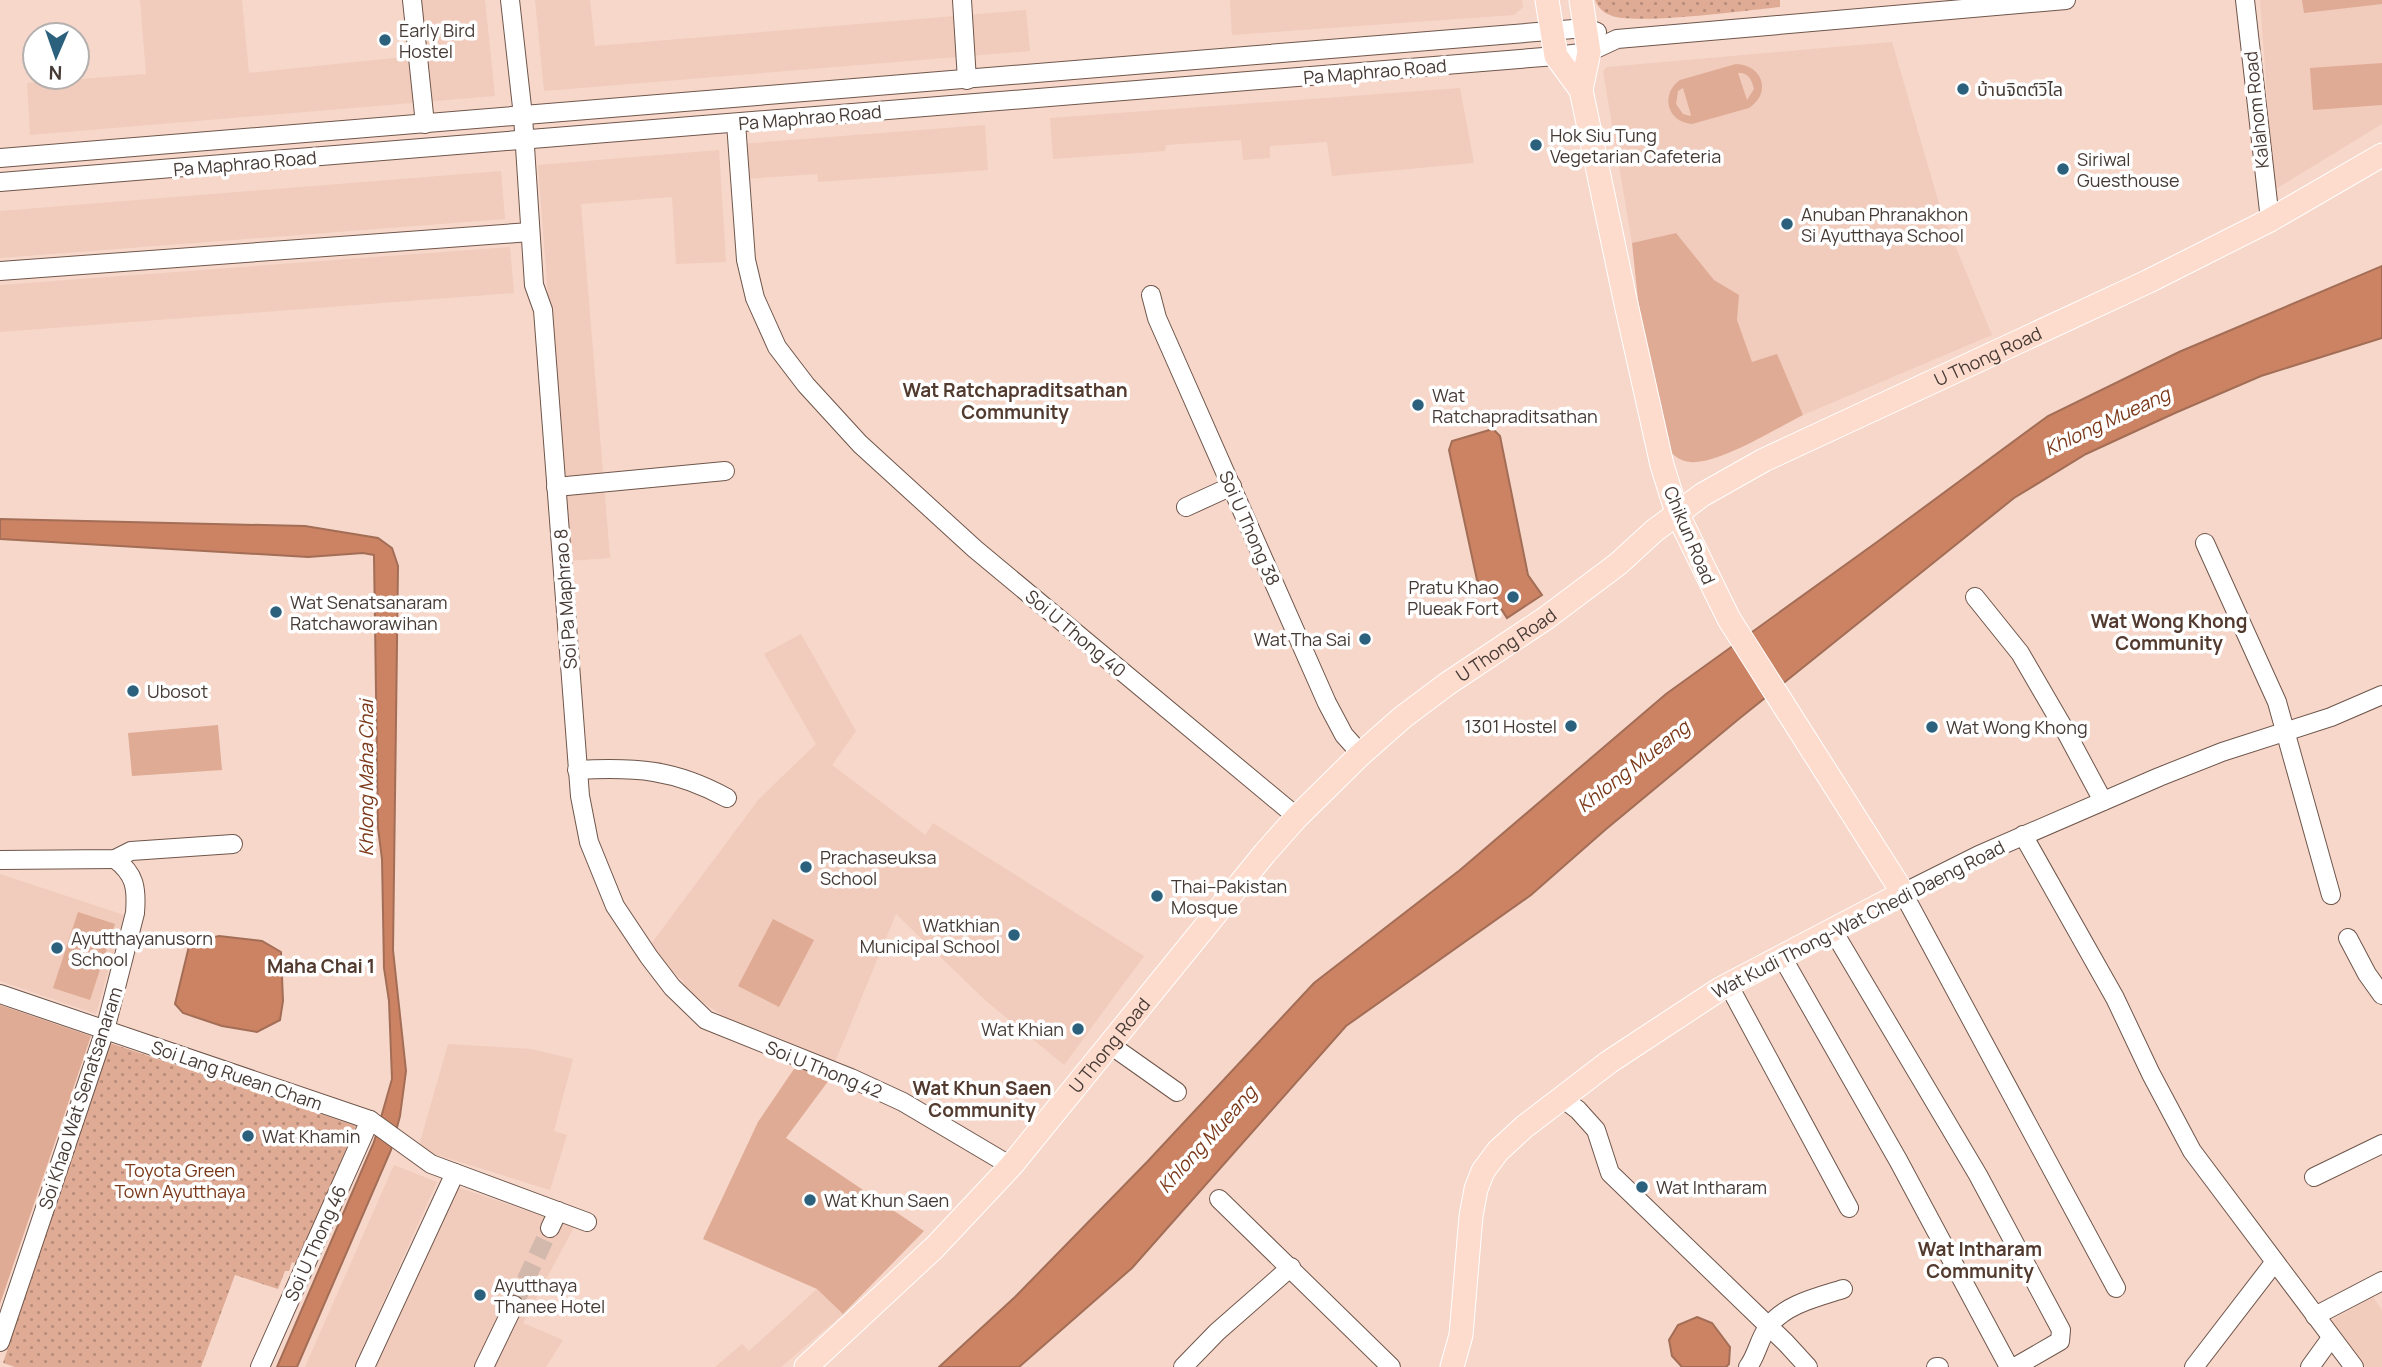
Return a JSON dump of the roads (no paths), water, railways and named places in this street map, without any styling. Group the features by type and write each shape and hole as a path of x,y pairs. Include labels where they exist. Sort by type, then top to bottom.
{"main road":[{"name":"Chikun Road","path":"1546,0 1556,56 1581,90"},
{"name":"Chikun Road","path":"1581,0 1589,52 1581,90 1640,369 1662,464 1677,513 1729,619 1903,893"},
{"name":"U Thong Road","path":"806,1367 935,1247 1012,1166 1214,914 1297,817 1361,754 1447,684 1546,618 1618,564 1677,513 1763,460 2148,281 2270,220 2382,155"},
{"name":"Wat Kudi Thong-Wat Chedi Daeng Road","path":"1455,1366 1461,1335 1471,1216 1476,1189 1483,1171 1498,1151 1561,1097 1609,1062 1728,984 1903,893"}],"street":[{"path":"412,0 425,124"},
{"name":"Soi Pa Maphrao 8","path":"510,0 523,116 534,285 543,310 580,796 589,842 615,906 672,987 706,1020"},
{"path":"962,0 967,80"},
{"name":"Pa Maphrao Road","path":"0,182 1556,56 1589,52 1617,39 1933,5 2066,0"},
{"name":"Kalahom Road","path":"2245,0 2270,220"},
{"name":"Pa Maphrao Road","path":"0,158 1586,28 1617,39"},
{"name":"Soi U Thong 40","path":"736,123 746,260 755,298 777,347 806,385 860,444 975,549 1297,817"},
{"path":"0,271 530,232"},
{"name":"Soi U Thong 38","path":"1151,295 1157,318 1327,703 1344,735 1361,754"},
{"path":"556,487 725,471"},
{"path":"1186,507 1232,486"},
{"path":"2205,543 2277,702 2331,895"},
{"path":"1975,597 2020,653 2103,801"},
{"name":"Wat Kudi Thong-Wat Chedi Daeng Road","path":"1903,893 2024,835 2103,801 2222,752 2331,717 2382,695"},
{"path":"577,770 621,768 682,777 727,798"},
{"path":"2024,835 2115,998 2192,1151 2354,1367"},
{"path":"0,860 115,859 131,851 233,844"},
{"name":"Soi Khao Wat Senatsanaram","path":"0,1342 105,1030 135,913 135,881 127,868 115,859"},
{"path":"1903,893 2116,1288"},
{"path":"1832,929 1978,1175 2061,1330 2060,1341 2015,1367"},
{"path":"2348,938 2367,974 2382,995"},
{"path":"1781,955 1898,1160 2009,1367"},
{"path":"1728,984 1849,1208"},
{"name":"Soi Lang Ruean Cham","path":"0,994 374,1122 431,1164 587,1222"},
{"name":"Soi U Thong 42","path":"706,1020 851,1077 903,1102 1012,1166"},
{"path":"1109,1044 1177,1092"},
{"path":"1561,1097 1578,1110 1596,1130 1610,1173 1808,1367"},
{"name":"Soi U Thong 46","path":"260,1367 374,1122"},
{"path":"2314,1177 2382,1144"},
{"path":"365,1367 455,1173"},
{"path":"1219,1199 1391,1367"},
{"path":"550,1228 558,1210"},
{"path":"2194,1367 2274,1263"},
{"path":"1183,1367 1217,1332 1291,1267"},
{"path":"2315,1316 2382,1281"},
{"path":"1748,1367 1768,1326 1803,1302 1843,1289"},
{"path":"484,1367 514,1305"},
{"path":"2310,1367 2332,1338"}],"water":[{"name":"Khlong Mueang","path":"2382,266 2382,338 2261,376 2175,413 2086,454 2014,498 1740,718 1531,895 1346,1026 1132,1268 1019,1367 939,1367 1015,1297 1147,1162 1314,983 1460,870 1666,694 2048,416 2179,352"},
{"path":"1493,429 1500,436 1528,575 1542,595 1507,618 1491,593 1477,580 1449,450 1452,441"},
{"path":"0,519 305,526 378,538 392,548 398,566 393,950 406,1071 400,1116 391,1150 297,1367 277,1367 374,1142 392,1079 389,1001 384,968 382,859 378,828 374,555 363,553 308,557 0,539"},
{"path":"219,936 262,941 281,952 283,1001 280,1020 257,1032 222,1026 183,1013 175,1004 190,942"},
{"path":"1697,1317 1712,1323 1730,1347 1729,1364 1726,1367 1682,1367 1672,1356 1669,1340 1678,1325"}],"tunnel":[{"path":"514,1305 550,1228"}],"place":[{"name":"Early Bird Hostel","path":"385,40"},
{"name":"บ้านจิตต์วิไล","path":"1963,89"},
{"name":"Hok Siu Tung Vegetarian Cafeteria","path":"1536,145"},
{"name":"Siriwal Guesthouse","path":"2063,169"},
{"name":"Anuban Phranakhon Si Ayutthaya School","path":"1787,224"},
{"name":"Wat Ratchapraditsathan","path":"1418,405"},
{"name":"Pratu Khao Plueak Fort","path":"1513,597"},
{"name":"Wat Senatsanaram Ratchaworawihan","path":"276,612"},
{"name":"Wat Tha Sai","path":"1365,639"},
{"name":"Ubosot","path":"133,691"},
{"name":"1301 Hostel","path":"1571,726"},
{"name":"Wat Wong Khong","path":"1932,727"},
{"name":"Prachaseuksa School","path":"806,867"},
{"name":"Thai–Pakistan Mosque","path":"1157,896"},
{"name":"Watkhian Municipal School","path":"1014,935"},
{"name":"Ayutthayanusorn School","path":"57,948"},
{"name":"Wat Khian","path":"1078,1029"},
{"name":"Wat Khamin","path":"248,1136"},
{"name":"Wat Intharam","path":"1642,1187"},
{"name":"Wat Khun Saen","path":"810,1200"},
{"name":"Ayutthaya Thanee Hotel","path":"480,1295"}],"district":[{"name":"Wat Ratchapraditsathan Community","path":"1015,401"},
{"name":"Wat Wong Khong Community","path":"2169,632"},
{"name":"Maha Chai 1","path":"321,966"},
{"name":"Wat Khun Saen Community","path":"982,1099"},
{"name":"Wat Intharam Community","path":"1980,1260"}],"water label":[{"name":"Khlong Maha Chai","path":"366,778"}],"park label":[{"name":"Toyota Green Town Ayutthaya","path":"180,1180"}]}
